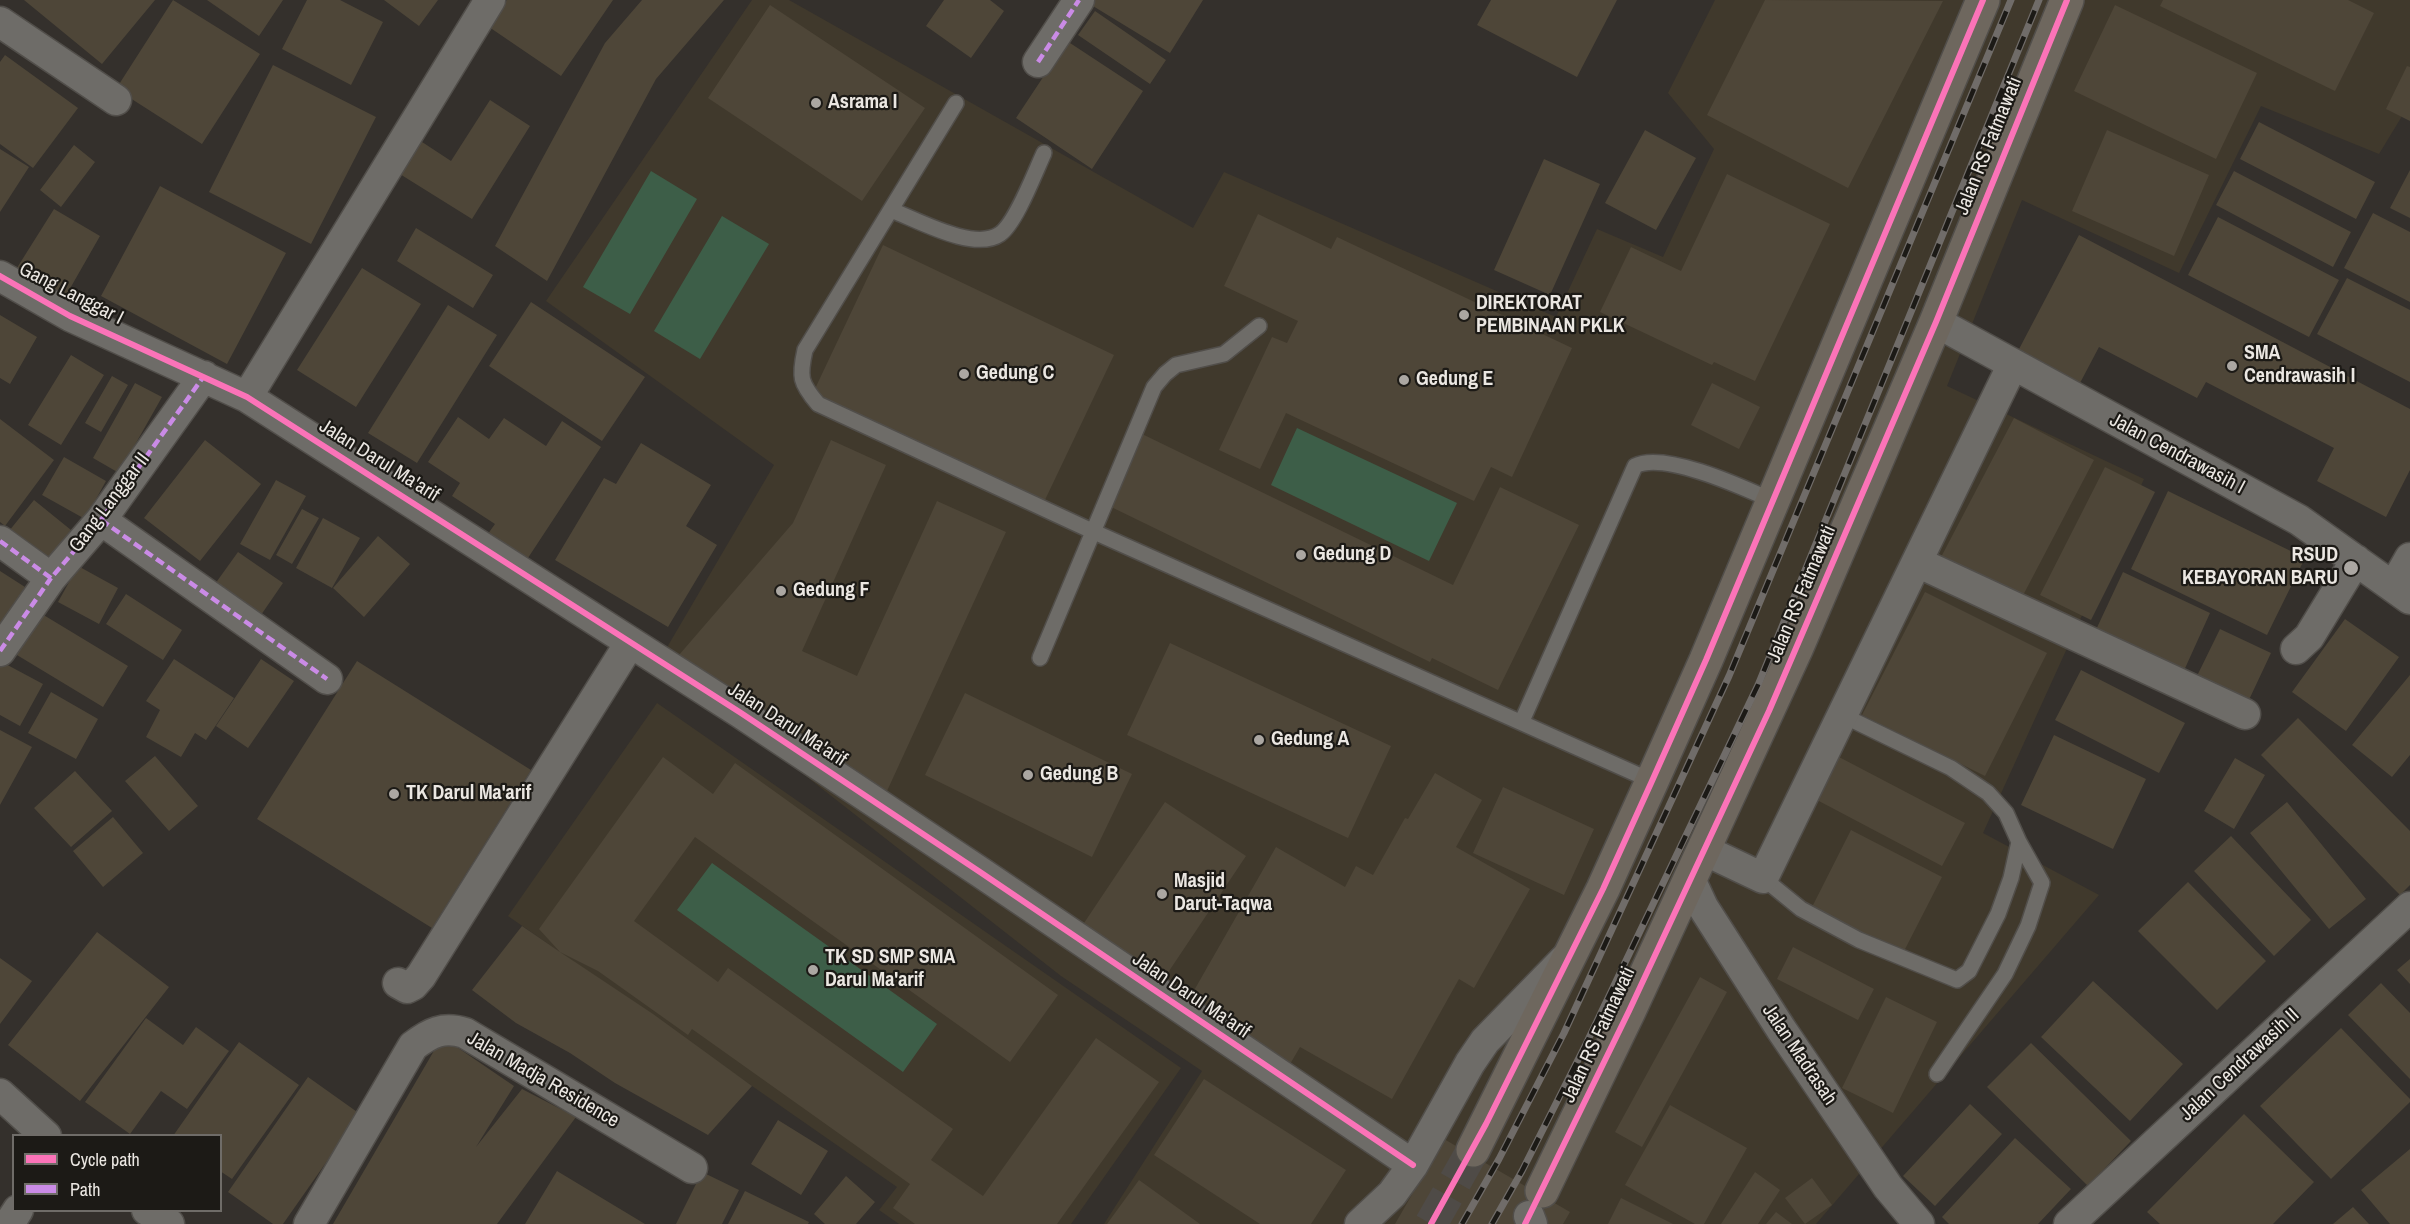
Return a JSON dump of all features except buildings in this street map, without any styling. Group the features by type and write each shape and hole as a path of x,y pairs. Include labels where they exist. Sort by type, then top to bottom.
{"main road":[{"path":"1473,1150 1603,889 1652,781 1983,0"},
{"name":"Jalan RS Fatmawati","path":"1535,1210 1697,865 1824,585 1936,322 2067,0"}],"street":[{"path":"247,397 490,0"},
{"path":"1038,62 1080,0"},
{"path":"0,22 116,100"},
{"name":"Gang Langgar I","path":"0,276 70,316 127,340"},
{"name":"Jalan Cendrawasih I","path":"1936,322 2299,520 2402,592"},
{"name":"Jalan Darul Ma'arif","path":"127,340 247,397 741,713 1413,1165"},
{"path":"1697,865 1763,878 2013,364"},
{"name":"Gang Langgar II","path":"0,651 51,578 101,520 204,376"},
{"path":"101,520 327,680"},
{"path":"0,541 51,578"},
{"path":"2402,592 2410,558"},
{"path":"2296,649 2309,637 2356,560"},
{"path":"1917,562 2245,714"},
{"path":"398,983 407,988 421,976 630,643"},
{"name":"Jalan Madrasah","path":"1697,865 1703,907 1781,1029 1888,1187 1920,1224"},
{"name":"Jalan Cendrawasih II","path":"2069,1224 2410,907"},
{"path":"1360,1224 1392,1194 1413,1165 1485,1041 1568,956"},
{"name":"Jalan Madja Residence","path":"309,1224 413,1046 429,1034 447,1029 465,1033 692,1168"},
{"path":"0,1094 44,1134"},
{"path":"150,1212 169,1224"}],"lane":[{"path":"956,104 806,350 800,371 804,388 818,404 1092,531 1652,781"},
{"path":"891,210 958,236 981,241 1000,234 1013,219 1044,153"},
{"path":"1040,658 1154,387 1176,365 1224,354 1259,326"},
{"path":"1522,721 1635,466 1643,462 1657,462 1707,474 1771,500"},
{"path":"1842,715 1951,768 1988,794 2006,813 2042,883 2028,927 2005,974 1936,1074"},
{"path":"1763,878 1801,909 1859,940 1957,980 1969,971 1998,914 2011,878 2019,842"}],"shaded area":[{"path":"752,0 789,0 1193,228 1224,172 1556,317 1597,229 1663,257 1714,149 1668,93 1715,0 2410,0 2410,103 2379,154 2261,106 2179,273 2022,200 1947,386 2144,479 1983,833 2099,895 1816,1224 1104,1224 1202,1071 1061,976 659,661 774,465 546,301"},
{"name":"TK SD SMP SMA Darul Ma'arif","path":"657,703 1181,1068 1071,1224 899,1224 879,1210 897,1187 508,916"}],"green space":[{"path":"651,171 697,199 630,314 583,287"},
{"path":"722,216 769,244 700,359 654,331"},
{"path":"1297,428 1457,503 1429,561 1271,485"},
{"path":"712,863 937,1024 903,1072 677,910"}],"tunnel":[{"path":"1431,1224 1473,1150"}],"railway":[{"path":"1462,1224 1499,1159 1564,1033 1729,676 2011,0"},
{"path":"1492,1224 1522,1171 1586,1044 1758,685 2039,0"}],"marked path":[{"path":"1038,62 1079,0"},
{"path":"0,541 51,578 101,520 204,376"},
{"path":"101,520 327,679"},
{"path":"0,651 51,578"}],"cycle path":[{"path":"1431,1224 1486,1124 1603,889 1652,781 1706,660 1983,0"},
{"path":"1525,1224 1629,1011 1769,711 1936,322 2067,0"},
{"path":"0,276 70,316 247,397 741,713 1413,1165"}],"place":[{"name":"Asrama I","path":"816,103"},
{"name":"DIREKTORAT PEMBINAAN PKLK","path":"1464,315"},
{"name":"SMA Cendrawasih I","path":"2232,366"},
{"name":"Gedung C","path":"964,374"},
{"name":"Gedung E","path":"1404,380"},
{"name":"Gedung D","path":"1301,555"},
{"name":"RSUD KEBAYORAN BARU","path":"2351,568"},
{"name":"Gedung F","path":"781,591"},
{"name":"Gedung A","path":"1259,740"},
{"name":"Gedung B","path":"1028,775"},
{"name":"TK Darul Ma'arif","path":"394,794"},
{"name":"Masjid Darut-Taqwa","path":"1162,894"},
{"name":"TK SD SMP SMA Darul Ma'arif","path":"813,970"}]}
